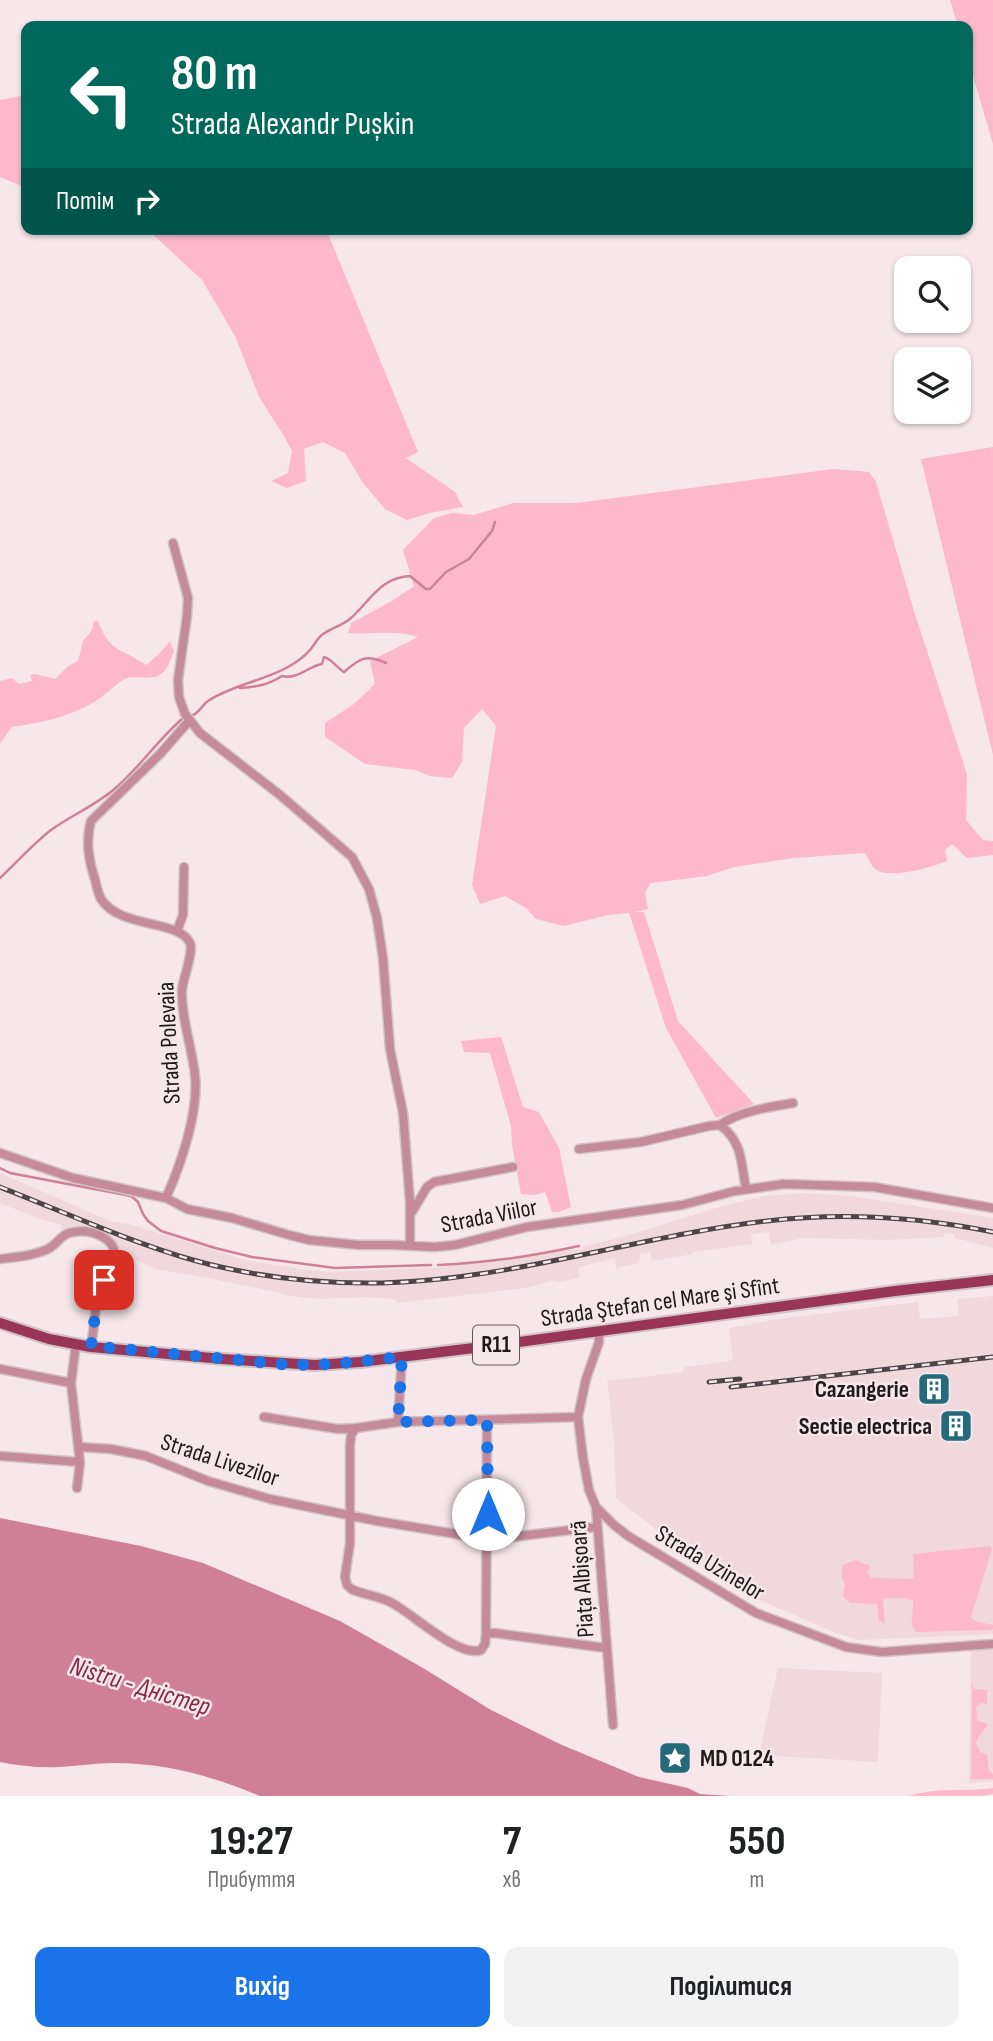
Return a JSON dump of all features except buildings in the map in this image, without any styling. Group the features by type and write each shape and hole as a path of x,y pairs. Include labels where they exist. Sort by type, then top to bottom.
{"main road":[{"name":"Strada Ştefan cel Mare şi Sfînt","path":"0,1323 27,1333 91,1346 290,1365 334,1364 993,1280"}],"street":[{"path":"173,543 188,598 178,680 181,704 189,721 200,733 280,795 352,857 369,889 377,918 390,1049 403,1113 410,1245"},
{"path":"184,867 183,915 177,931 134,920 116,912 101,898 90,862 88,832 91,821 161,753 189,721"},
{"name":"Strada Polevaia","path":"166,1198 182,1160 195,1090 182,992 191,946 177,931"},
{"path":"579,1149 641,1142 720,1125 748,1113 793,1103"},
{"path":"720,1125 738,1145 746,1189"},
{"name":"Strada Viilor","path":"0,1153 73,1178 166,1198 187,1209 309,1240 359,1245 455,1245 527,1227 682,1205 746,1189 784,1184 851,1185 993,1208"},
{"name":"Strada Viilor","path":"410,1214 427,1187 434,1182 513,1167"},
{"path":"0,1259 38,1253 52,1247 65,1235 84,1231 101,1237 114,1248 112,1265 98,1293 91,1346"},
{"path":"596,1507 589,1490 578,1417 586,1379 599,1342 599,1331"},
{"path":"76,1344 71,1383 79,1447 78,1488"},
{"path":"398,1422 402,1357"},
{"path":"0,1369 71,1383"},
{"path":"264,1417 338,1429 398,1422 578,1417"},
{"path":"356,1428 351,1434 349,1446 351,1494 350,1543 345,1577 347,1585 356,1591 390,1601 468,1651 481,1650 486,1634 487,1420"},
{"name":"Strada Livezilor","path":"79,1447 111,1449 146,1456 218,1485 270,1499 377,1521 488,1538 596,1527"},
{"path":"0,1456 80,1462"},
{"name":"Piața Albișoară","path":"596,1507 613,1725"},
{"name":"Strada Uzinelor","path":"596,1507 628,1536 739,1604 772,1620 831,1642 858,1650 882,1652 993,1644"},
{"name":"Piața Albișoară","path":"486,1634 606,1648"}],"shaded area":[{"path":"950,0 993,0 993,144 973,76 973,21 956,21"},
{"path":"21,96 21,186 0,177 0,100"},
{"path":"153,235 328,235 418,452 406,458 455,492 463,507 407,520 385,509 363,483 345,453 323,442 304,449 306,481 287,488 271,481 288,473 292,451 260,399 235,336 202,280"},
{"path":"993,447 993,755 921,459"},
{"path":"833,469 869,472 876,482 914,611 967,774 966,820 983,840 993,841 993,855 967,858 952,844 945,850 947,861 899,873 880,872 874,868 865,853 794,858 734,867 707,876 651,883 645,892 648,909 635,912 644,912 678,1021 754,1104 716,1118 666,1028 629,913 563,926 536,919 526,908 505,896 480,904 472,885 496,726 482,709 464,728 462,762 452,778 365,764 325,737 325,723 354,704 375,684 370,661 418,637 392,633 348,633 351,623 414,586 403,550 434,518 452,513 474,515 513,503 576,503"},
{"path":"94,621 98,621 112,644 146,665 170,641 174,651 166,670 153,677 125,679 99,699 68,714 12,727 0,743 0,681 12,678 19,684 32,681 30,675 35,674 55,679 68,666 78,661 83,641 92,630"},
{"path":"501,1037 523,1107 539,1112 559,1148 571,1207 559,1212 552,1212 545,1192 535,1195 521,1194 511,1126 490,1053 464,1052 461,1041"},
{"path":"0,1173 110,1221 129,1224 245,1260 331,1272 441,1267 581,1249 726,1205 766,1196 804,1193 851,1196 993,1218 993,1248 945,1233 944,1237 888,1240 803,1238 771,1245 769,1232 751,1234 752,1244 652,1261 650,1252 640,1254 639,1263 616,1268 615,1258 579,1267 579,1278 558,1282 556,1280 526,1288 397,1303 394,1299 363,1297 319,1299 282,1295 155,1269 85,1235 61,1229 62,1225 0,1203"},
{"path":"993,1296 993,1634 859,1640 836,1633 748,1595 704,1567 616,1498 614,1441 607,1381 683,1372 684,1367 730,1361 733,1357 729,1332 731,1328 778,1319 918,1302 920,1319 959,1316 957,1299"},
{"path":"990,1546 992,1549 971,1617 975,1621 993,1625 991,1630 916,1632 912,1621 913,1601 902,1598 883,1599 885,1624 879,1620 877,1604 850,1603 843,1596 845,1584 842,1565 856,1560 869,1565 871,1568 867,1571 871,1578 912,1579 913,1554"},
{"path":"993,1648 993,1781 969,1783 971,1650"},
{"path":"778,1668 882,1673 878,1762 759,1755"},
{"path":"972,1682 974,1689 988,1690 987,1704 980,1703 976,1707 977,1720 988,1725 976,1743 980,1752 987,1754 993,1779 971,1779"},
{"path":"993,1788 993,1794 982,1796 909,1796 929,1792"}],"water":[{"name":"Nistru - Дністер","path":"0,1518 141,1546 203,1563 340,1621 491,1710 562,1745 639,1777 688,1788 700,1794 730,1796 260,1796 224,1782 152,1765 113,1763 44,1767 0,1762"}],"waterway":[{"path":"193,715 217,696 296,662 321,636 348,621 377,591 391,581 410,576 426,589 430,589 446,572 469,559 492,531 495,522"},
{"path":"240,688 262,685 282,676 298,674 322,664 324,657 344,672 354,663 368,658 386,663"},
{"path":"0,878 51,830 119,785 182,719"},
{"path":"0,1168 10,1173 131,1196 138,1202 148,1221 161,1231 252,1257 335,1268 431,1265"},
{"path":"438,1265 473,1263 579,1246"}],"railway":[{"path":"0,1187 120,1235 193,1260 262,1275 333,1282 381,1283 478,1274 718,1228 795,1218 909,1220 993,1232"},
{"path":"731,1387 993,1357"},
{"path":"709,1382 740,1379"}],"place":[{"name":"Cazangerie","path":"934,1389"},
{"name":"Sectie electrica","path":"956,1426"},
{"name":"MD 0124","path":"675,1758"}],"route":[{"path":"104,1280 98,1293 91,1346 290,1365 334,1364 402,1357 398,1422 487,1420 488,1514"}]}
